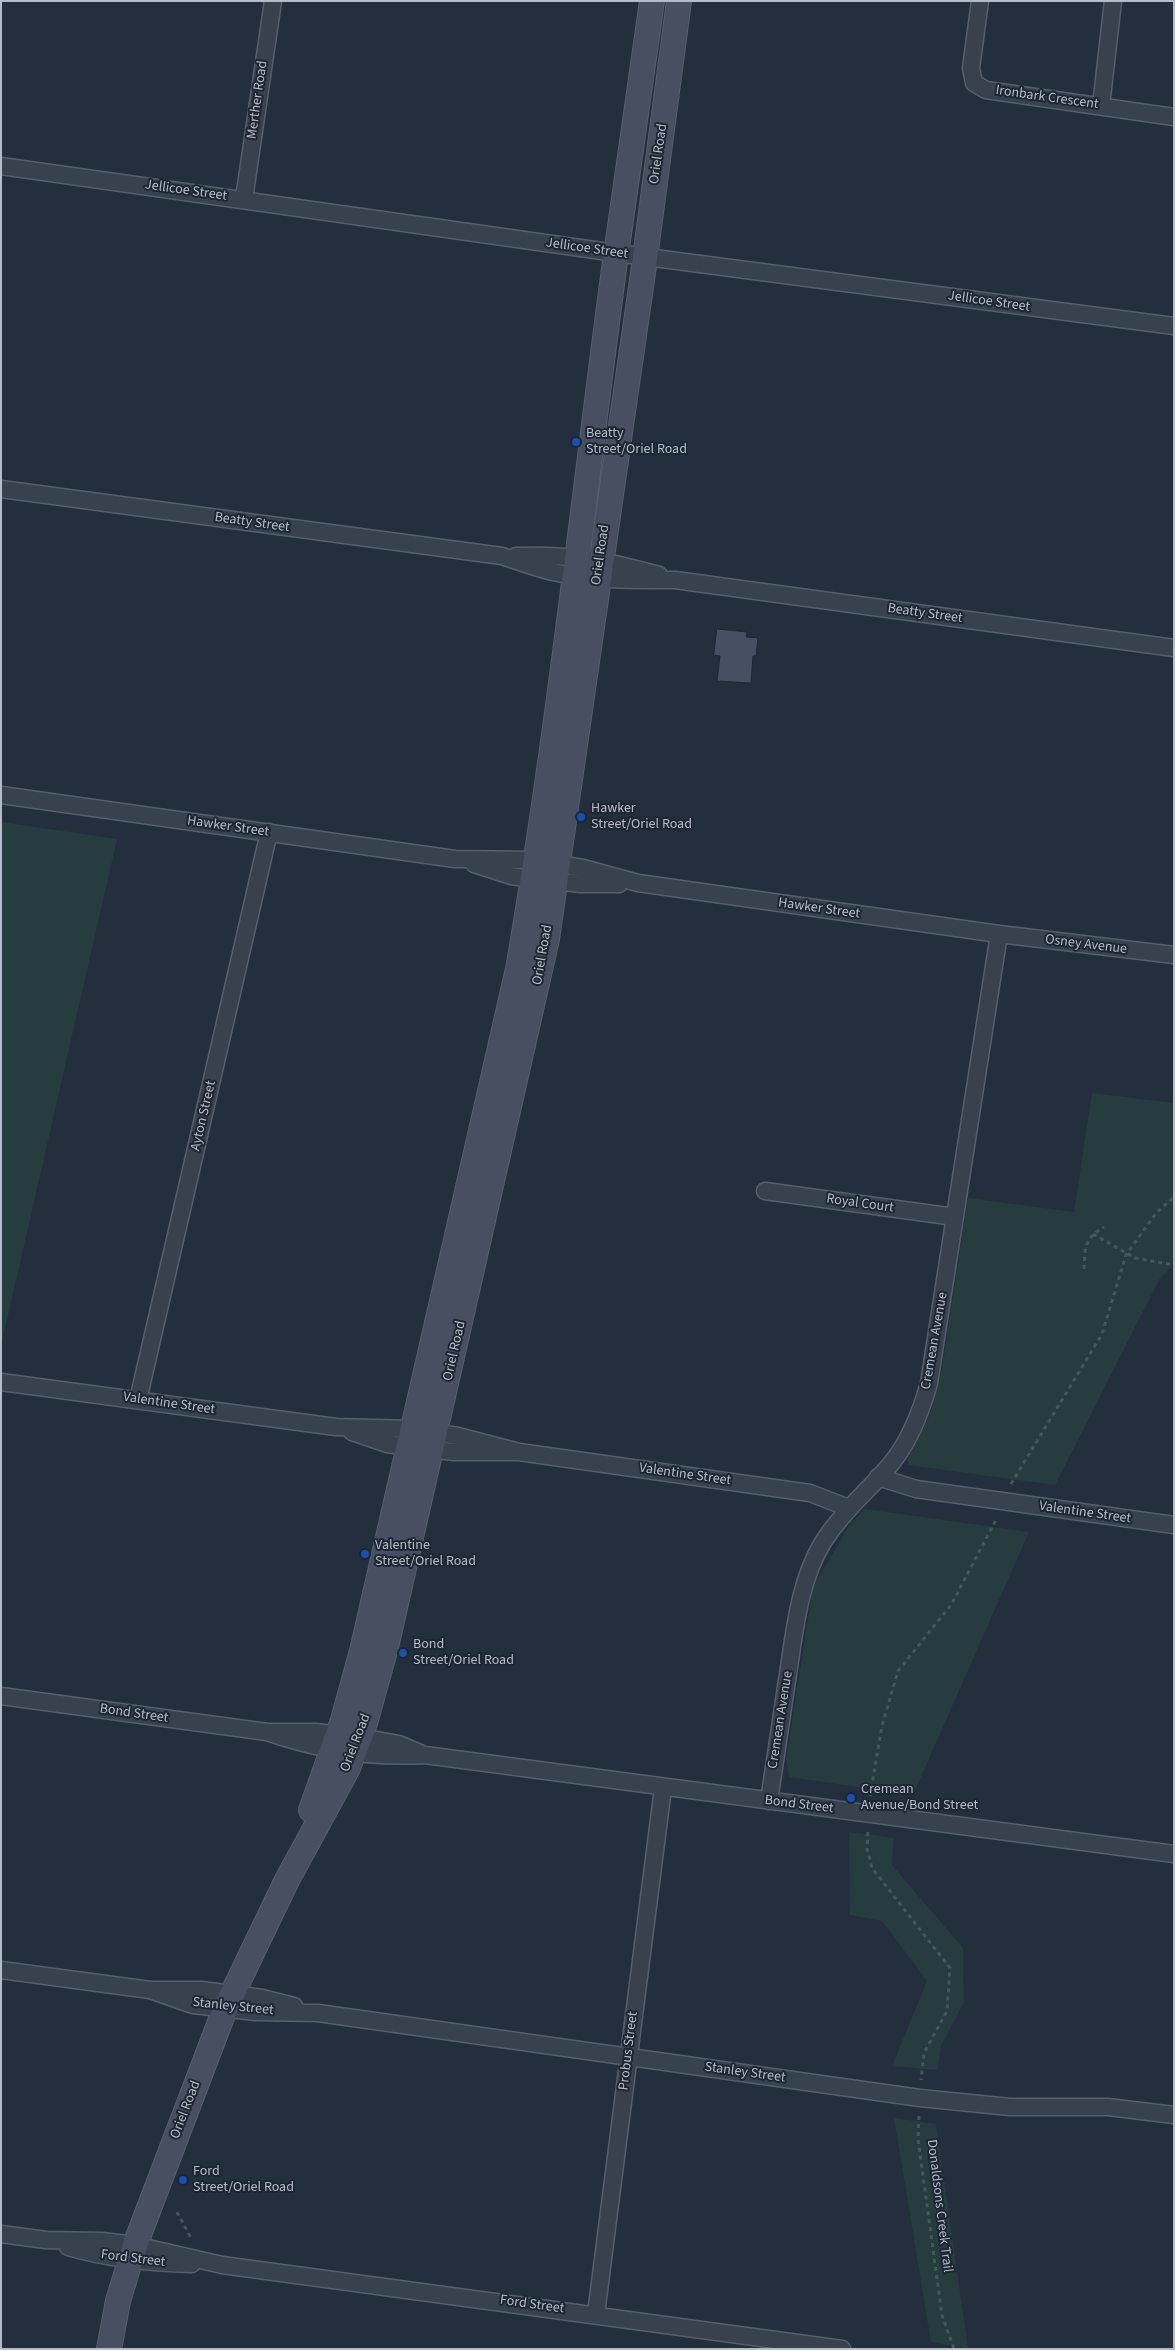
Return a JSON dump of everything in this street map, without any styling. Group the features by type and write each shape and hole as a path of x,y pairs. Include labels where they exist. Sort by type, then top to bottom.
{"main road":[{"name":"Oriel Road","path":"588,568 616,253 652,1"},
{"name":"Oriel Road","path":"109,2349 118,2301 132,2253 229,2001 287,1880 346,1743 362,1650 422,1439 508,1012 546,871 588,568 645,257 679,1"}],"street":[{"name":"Merther Road","path":"244,199 273,1"},
{"name":"Ironbark Crescent","path":"980,1 971,68 974,83 986,90 1174,117"},
{"path":"1101,106 1113,1"},
{"name":"Jellicoe Street","path":"1,166 645,257 1174,326"},
{"name":"Beatty Street","path":"1,489 502,556 553,572 588,568 1174,648"},
{"name":"Hawker Street","path":"1,795 455,859 511,876 546,871 581,884 638,884 999,934"},
{"name":"Ayton Street","path":"138,1400 268,832"},
{"name":"Osney Avenue","path":"999,934 1174,955"},
{"name":"Cremean Avenue","path":"769,1802 804,1584 823,1542 848,1508 891,1464 915,1425 930,1383 999,934"},
{"name":"Royal Court","path":"765,1191 955,1217"},
{"name":"Valentine Street","path":"1,1382 336,1427 387,1444 422,1439 810,1493 848,1508"},
{"name":"Valentine Street","path":"878,1477 916,1490 1174,1525"},
{"name":"Bond Street","path":"1,1696 267,1732 310,1746 346,1743 393,1757 425,1755 663,1788 1174,1854"},
{"name":"Probus Street","path":"596,2314 663,1788"},
{"name":"Stanley Street","path":"1,1970 150,1990 201,1990 229,2001 262,1998 318,2013 920,2098 1010,2107 1108,2107 1174,2115"},
{"name":"Ford Street","path":"1,2234 842,2349"}],"path":[{"path":"1084,1268 1085,1248 1093,1234 1104,1227"},
{"path":"1093,1234 1135,1258 1174,1265"},
{"name":"Donaldsons Creek Trail","path":"870,1797 867,1849 872,1868 950,1968 947,2011 924,2053 918,2139 942,2315 954,2349"},
{"path":"177,2212 194,2244"}],"green space":[{"path":"1,822 117,839 1,1346"},
{"path":"1092,1093 1174,1103 1174,1264 1160,1278 1055,1485 908,1465 908,1458 930,1414 942,1369 968,1198 1074,1212"},
{"path":"865,1509 1029,1532 913,1795 789,1777 786,1761 813,1587 849,1526"},
{"path":"849,1832 894,1838 892,1865 963,1948 964,2002 941,2046 937,2070 892,2066 927,1981 882,1921 850,1915"},
{"path":"894,2118 936,2124 968,2348 931,2342"}],"building":[{"path":"717,629 747,632 746,637 758,638 756,656 753,656 751,683 717,681 720,656 714,655"}],"place":[{"name":"Beatty Street/Oriel Road","path":"576,442"},
{"name":"Hawker Street/Oriel Road","path":"581,817"},
{"name":"Valentine Street/Oriel Road","path":"365,1554"},
{"name":"Bond Street/Oriel Road","path":"403,1653"},
{"name":"Cremean Avenue/Bond Street","path":"851,1798"},
{"name":"Ford Street/Oriel Road","path":"183,2180"}]}
